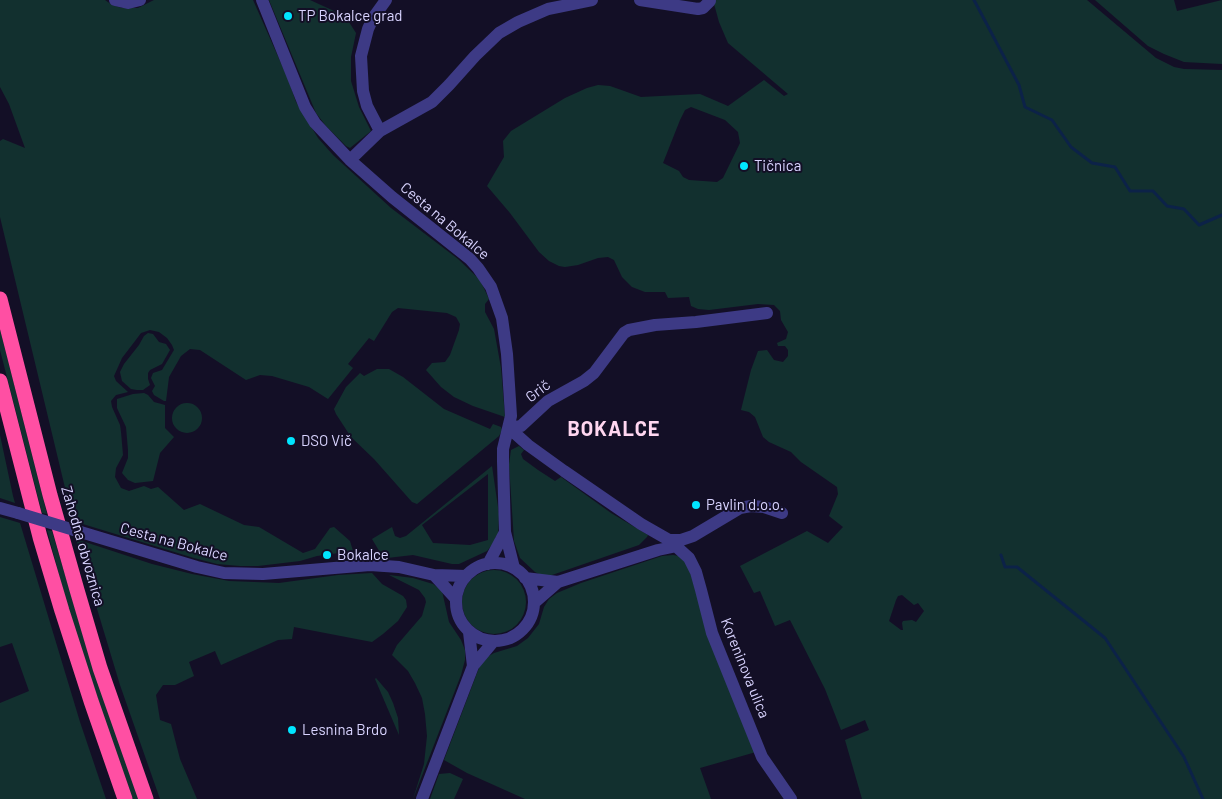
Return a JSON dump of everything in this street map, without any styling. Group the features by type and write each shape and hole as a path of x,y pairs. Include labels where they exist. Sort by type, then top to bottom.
{"highway":[{"name":"Zahodna obvoznica","path":"0,298 76,590 100,668 146,799"},
{"path":"0,381 62,612 125,799"},
{"path":"119,782 121,799"}],"street":[{"path":"115,0 128,3 140,0"},
{"name":"Cesta na Bokalce","path":"262,0 305,106 323,133 350,160 414,215 470,259 491,287 502,318 507,354 511,416 503,448 505,532 514,568"},
{"path":"380,131 367,106 363,91 361,56 368,29 373,18 386,0"},
{"path":"350,160 380,131 432,102 499,33 518,22 548,9 592,0"},
{"path":"640,0 698,9 703,8 710,1"},
{"name":"Grič","path":"509,428 521,426 548,401 584,381 594,373 624,333 629,330 655,325 696,322 767,312"},
{"path":"509,428 528,445 564,471 641,524 673,543"},
{"path":"534,603 558,582 658,550 703,532 740,508 751,506 764,507 782,513"},
{"name":"Cesta na Bokalce","path":"0,508 197,567 224,572 268,574 370,565 398,567 434,576 466,576 478,567 488,564 498,549 505,532"},
{"name":"Koreninova ulica","path":"673,543 689,558 696,572 712,633 762,757 791,799"},
{"path":"466,576 458,589 456,599 459,619 469,632 480,639 492,642 508,639 522,631 531,618 534,603 532,589 525,578 514,568 499,563 488,564"},
{"path":"434,576 456,599"},
{"path":"525,578 558,582"},
{"path":"469,632 473,666"},
{"path":"422,799 473,666 492,642"}],"green space":[{"path":"0,0 105,0 112,5 122,8 138,8 154,0 253,0 288,79 296,102 318,138 333,155 391,208 458,259 480,280 489,299 485,304 485,312 494,329 501,368 505,417 454,397 441,387 426,370 432,363 445,362 450,355 460,324 456,317 447,313 398,308 392,312 374,341 369,338 348,364 353,368 328,399 309,387 272,376 260,375 246,380 200,350 190,349 181,356 169,377 166,401 164,401 154,395 152,391 155,386 151,378 153,373 162,370 174,350 167,338 159,332 150,330 141,333 122,358 114,376 116,381 128,392 116,395 111,401 121,432 123,455 116,468 115,477 121,488 129,491 144,486 151,489 158,487 184,510 200,504 244,525 259,527 303,553 315,549 330,528 334,527 350,541 353,551 317,556 300,561 258,566 217,564 73,521 0,217 0,141 3,139 25,148 9,104 0,87"},
{"path":"269,0 310,0 345,16 356,33 351,57 351,81 359,107 371,131 350,148 326,126 316,113"},
{"path":"713,0 1087,0 1156,58 1174,67 1184,69 1222,70 1222,799 862,799 845,740 869,730 865,720 841,730 825,689 790,620 775,626 760,591 754,593 740,566 807,531 828,543 843,527 829,516 838,494 837,487 801,462 791,452 769,442 763,437 755,417 749,412 741,410 758,351 767,350 774,360 783,362 788,356 788,350 785,346 778,346 777,343 786,339 788,332 781,320 780,311 774,305 758,304 709,310 698,309 691,306 689,297 668,298 665,292 645,292 632,287 622,277 614,260 608,257 598,258 578,265 559,266 549,261 539,252 487,186 504,157 503,141 511,131 565,98 587,88 598,85 610,86 641,97 700,94 728,106 764,80 784,96 788,94 728,43 719,22","holes":["691,107 725,120 738,132 740,143 723,178 717,182 689,180 683,177 679,171 663,163 680,120 685,110","902,595 914,605 918,603 924,611 916,622 912,620 903,621 903,630 889,621 896,600 898,596"]},
{"path":"1095,0 1174,0 1177,11 1222,0 1222,64 1184,62 1148,46"},
{"path":"0,329 47,514 42,513 0,350"},
{"path":"148,333 153,334 159,342 166,344 170,350 162,364 148,373 150,385 143,390 131,389 122,381 120,372"},
{"path":"377,369 389,369 403,377 444,409 490,429 493,424 501,427 502,430 499,436 417,504 412,502 374,459 351,437 334,409 346,387 360,373 364,376"},
{"path":"144,393 154,402 165,405 165,428 174,437 160,453 153,481 135,483 128,480 122,473 128,458 128,450 126,427 117,408 117,399"},
{"path":"187,403 198,407 202,418 198,429 187,433 176,429 172,418 176,407"},
{"path":"0,435 13,496 15,503 0,498"},
{"path":"519,446 524,450 521,454 523,459 538,470 555,481 561,477 611,513 648,535 647,537 639,545 552,575 541,575 535,572 520,558 514,541 509,464 511,450"},
{"path":"492,466 499,514 498,537 495,537 495,541 487,551 459,564 413,555 387,558 381,554 372,539 392,527 395,536 400,538 406,536","holes":["488,474 488,540 470,545 433,543 422,525"]},
{"path":"0,517 20,523 80,722 106,799 0,799 0,703 29,691 12,643 0,647"},
{"path":"47,530 52,531 87,649 139,799 133,799 105,721 68,608"},
{"path":"76,539 152,564 229,581 279,583 338,575 372,573 382,584 403,596 407,607 398,621 372,642 294,627 292,639 278,640 221,665 215,651 189,662 194,676 175,685 163,685 156,695 160,720 171,724 180,759 197,799 160,799 120,685"},
{"path":"662,556 679,556 686,561 756,752 700,768 711,799 525,799 467,773 444,760 482,660 494,653 517,646 528,638 539,624 544,607 549,599 557,593 581,583"},
{"path":"494,570 512,576 520,584 526,602 520,620 512,628 494,634 476,628 468,620 462,602 468,584 476,576"},
{"path":"389,575 413,578 433,584 442,591 449,622 465,650 465,660 461,675 413,799 424,764 427,736 425,714 422,698 415,683 408,671 392,655 397,645 422,616 426,602 419,590"},
{"path":"375,679 388,692 393,703 398,718 399,735"},
{"path":"450,773 463,779 454,799 430,799 439,774"}],"waterway":[{"path":"974,0 1019,85 1025,107 1052,120 1071,147 1092,163 1115,167 1130,191 1153,191 1167,206 1184,209 1199,225 1222,215"},
{"path":"1001,555 1005,567 1017,567 1105,638 1184,757 1203,799"}],"place":[{"name":"TP Bokalce grad","path":"288,16"},
{"name":"Tičnica","path":"744,166"},
{"name":"DSO Vič","path":"291,441"},
{"name":"Pavlin d.o.o.","path":"696,505"},
{"name":"Bokalce","path":"327,555"},
{"name":"Lesnina Brdo","path":"292,730"}],"district":[{"name":"BOKALCE","path":"614,429"}]}
